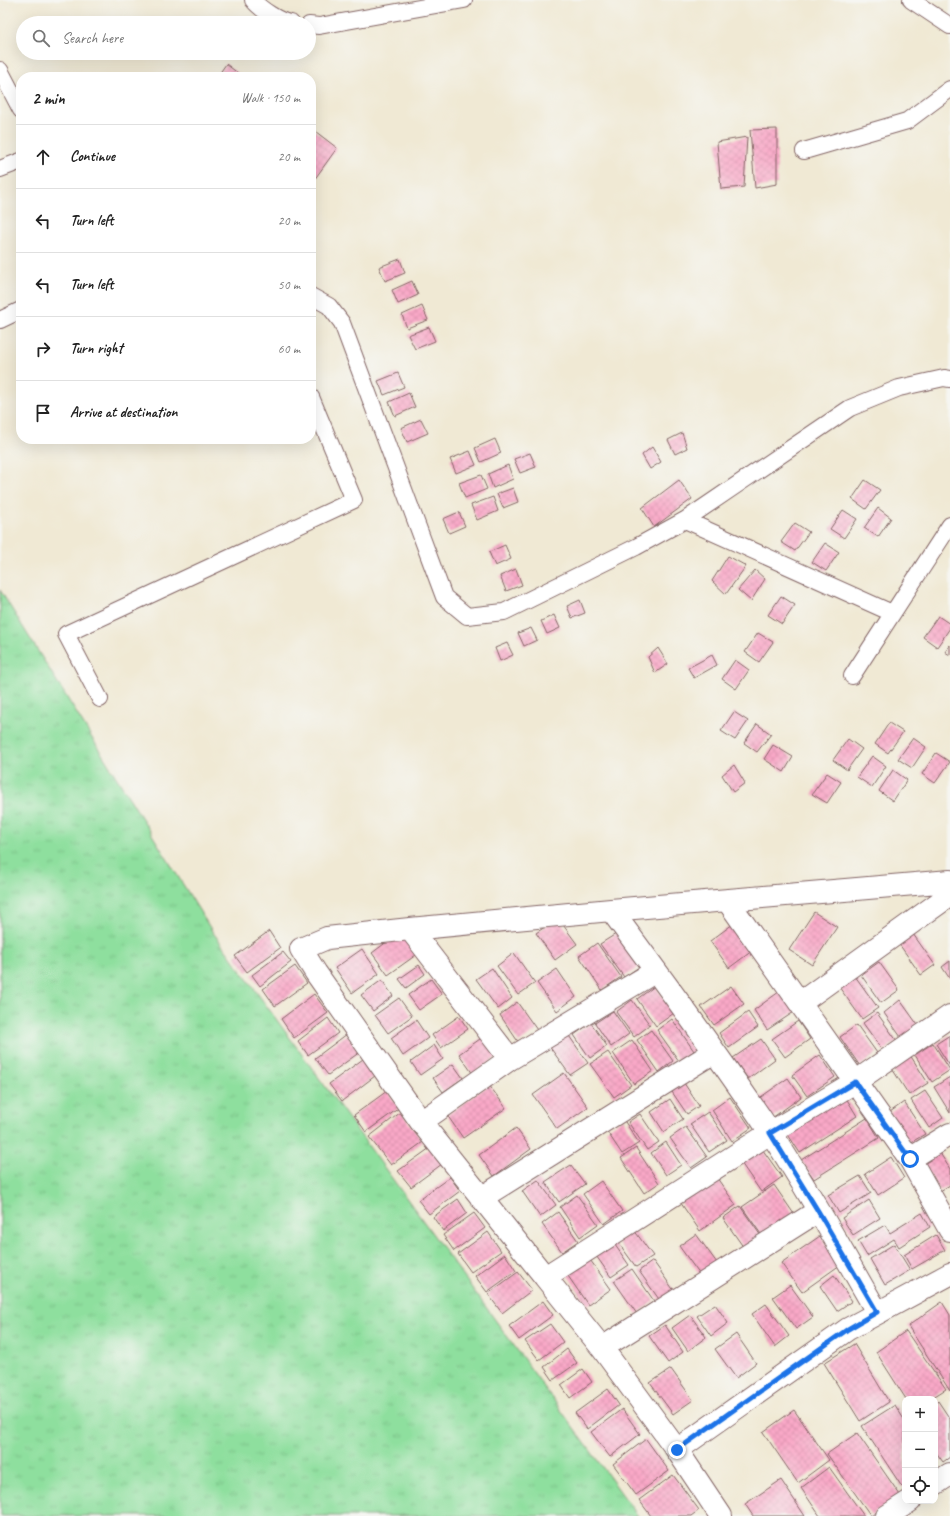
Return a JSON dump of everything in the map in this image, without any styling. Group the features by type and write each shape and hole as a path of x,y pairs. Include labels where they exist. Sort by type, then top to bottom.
{"street":[{"path":"721,1516 677,1450 602,1348 421,1122 320,979 301,949 327,938 410,929 950,881"},
{"path":"800,1003 950,895"},
{"path":"727,900 910,1159 950,1230"},
{"path":"611,910 714,1052 770,1133 877,1312"},
{"path":"410,929 510,1059"},
{"path":"421,1122 510,1059 656,971"},
{"path":"545,1278 770,1133 855,1082 950,1016"},
{"path":"481,1198 714,1052"},
{"path":"910,1159 950,1134"},
{"path":"602,1348 818,1211"},
{"path":"677,1450 848,1329 950,1274"},
{"path":"938,1482 950,1474"},
{"path":"887,1516 905,1504"}],"lane":[{"path":"253,0 256,5 274,16"},
{"path":"316,26 464,0"},
{"path":"911,0 950,26"},
{"path":"0,70 16,100"},
{"path":"804,151 907,120 950,89"},
{"path":"0,169 16,163"},
{"path":"316,299 329,306 342,323 444,597 467,616 504,612 636,547 685,520 850,408 899,388 944,378 950,379"},
{"path":"0,320 16,312"},
{"path":"100,699 66,634 354,500 316,409"},
{"path":"685,520 892,613"},
{"path":"852,676 950,525"}],"green space":[{"path":"0,590 212,931 638,1516 0,1516"}],"building":[{"path":"226,64 236,72 220,72"},
{"path":"777,129 777,184 755,188 750,130"},
{"path":"316,132 337,148 316,177"},
{"path":"747,137 744,187 721,189 717,142"},
{"path":"400,259 405,273 385,281 379,267"},
{"path":"412,281 418,295 398,304 392,290"},
{"path":"422,306 428,320 407,328 402,315"},
{"path":"429,327 435,341 415,349 408,335"},
{"path":"398,373 404,387 384,395 378,381"},
{"path":"409,393 415,407 395,416 389,402"},
{"path":"421,419 428,433 407,442 401,428"},
{"path":"682,433 687,448 675,454 668,440"},
{"path":"495,439 501,453 481,462 475,448"},
{"path":"652,447 661,462 650,469 642,455"},
{"path":"470,451 476,465 456,473 450,459"},
{"path":"530,453 536,467 520,473 514,459"},
{"path":"508,465 513,479 493,488 488,474"},
{"path":"481,475 487,489 465,498 459,483"},
{"path":"679,480 692,499 654,527 642,508"},
{"path":"865,480 880,490 866,509 852,499"},
{"path":"513,488 518,502 503,508 497,494"},
{"path":"493,497 498,511 477,520 471,505"},
{"path":"878,508 891,518 878,537 864,528"},
{"path":"843,510 857,519 844,538 830,529"},
{"path":"459,512 465,526 449,533 443,519"},
{"path":"795,523 809,532 795,551 781,542"},
{"path":"825,543 839,552 826,571 812,562"},
{"path":"505,545 511,559 495,566 489,552"},
{"path":"728,556 746,566 726,594 712,581"},
{"path":"516,569 522,585 506,591 500,576"},
{"path":"755,570 765,579 751,601 738,590"},
{"path":"781,596 795,605 782,624 768,615"},
{"path":"580,600 585,613 572,618 567,606"},
{"path":"554,615 560,628 547,634 541,621"},
{"path":"938,616 950,624 950,628 937,647 923,637"},
{"path":"531,628 537,640 524,646 518,633"},
{"path":"758,633 773,642 759,662 745,652"},
{"path":"507,643 513,655 500,661 495,648"},
{"path":"950,645 950,655 945,652"},
{"path":"658,648 668,664 655,673 648,657"},
{"path":"712,655 717,665 694,678 688,668"},
{"path":"735,660 749,670 736,689 722,679"},
{"path":"734,712 748,721 735,740 721,731"},
{"path":"889,723 903,732 888,753 875,744"},
{"path":"757,724 771,734 757,752 744,743"},
{"path":"913,738 926,747 912,768 898,759"},
{"path":"848,739 862,749 847,770 833,760"},
{"path":"773,745 793,757 784,772 764,759"},
{"path":"936,753 950,762 935,783 922,774"},
{"path":"872,756 886,766 872,787 857,777"},
{"path":"734,765 745,783 733,792 722,775"},
{"path":"893,770 907,780 893,801 879,791"},
{"path":"827,773 841,782 827,803 812,794"},
{"path":"814,912 837,927 812,965 789,950"},
{"path":"558,918 577,944 555,960 536,933"},
{"path":"737,921 756,948 729,968 710,941"},
{"path":"269,931 280,948 247,972 235,956"},
{"path":"400,932 416,955 388,975 372,953"},
{"path":"619,932 642,965 624,977 600,944"},
{"path":"913,934 935,965 921,975 899,944"},
{"path":"597,943 621,977 602,990 579,956"},
{"path":"362,949 379,974 352,993 335,968"},
{"path":"283,952 291,962 260,986 252,975"},
{"path":"514,953 535,983 518,995 497,966"},
{"path":"950,961 950,979 942,967"},
{"path":"879,962 899,990 881,1003 861,975"},
{"path":"419,965 425,974 406,988 399,979"},
{"path":"295,966 307,983 275,1006 263,989"},
{"path":"492,968 512,998 498,1009 476,979"},
{"path":"557,969 576,997 557,1011 537,983"},
{"path":"855,976 878,1008 862,1019 839,987"},
{"path":"431,979 442,994 419,1010 408,995"},
{"path":"382,980 393,996 373,1011 361,995"},
{"path":"655,986 674,1013 656,1026 637,999"},
{"path":"731,986 744,1004 714,1025 701,1007"},
{"path":"783,989 797,1010 767,1030 754,1010"},
{"path":"314,994 328,1013 294,1038 281,1019"},
{"path":"399,998 412,1016 388,1033 375,1015"},
{"path":"632,1000 650,1025 634,1037 616,1012"},
{"path":"900,1000 920,1028 903,1040 884,1013"},
{"path":"517,1002 537,1030 519,1043 500,1015"},
{"path":"613,1011 629,1034 611,1047 595,1023"},
{"path":"748,1012 758,1027 729,1048 719,1033"},
{"path":"877,1013 897,1041 883,1051 863,1023"},
{"path":"459,1016 468,1029 441,1048 432,1035"},
{"path":"328,1018 338,1033 308,1055 298,1041"},
{"path":"672,1019 694,1051 679,1061 657,1030"},
{"path":"416,1020 428,1038 403,1056 391,1038"},
{"path":"798,1021 810,1039 785,1057 772,1039"},
{"path":"591,1023 607,1046 590,1058 574,1035"},
{"path":"857,1025 877,1053 860,1066 840,1037"},
{"path":"651,1030 673,1061 659,1072 637,1040"},
{"path":"567,1033 588,1063 570,1075 549,1046"},
{"path":"347,1034 360,1052 328,1075 315,1058"},
{"path":"487,1034 501,1054 473,1074 459,1054"},
{"path":"950,1035 950,1066 936,1044"},
{"path":"761,1039 775,1059 748,1079 733,1058"},
{"path":"632,1040 653,1071 634,1084 613,1053"},
{"path":"933,1043 950,1070 932,1082 915,1055"},
{"path":"434,1045 443,1059 420,1075 411,1062"},
{"path":"608,1052 631,1085 614,1097 590,1064"},
{"path":"820,1055 835,1077 807,1096 792,1075"},
{"path":"910,1055 928,1083 909,1095 891,1067"},
{"path":"363,1059 375,1076 342,1101 329,1084"},
{"path":"453,1064 463,1078 443,1092 433,1078"},
{"path":"564,1073 588,1107 557,1129 533,1095"},
{"path":"680,1077 699,1106 687,1114 668,1086"},
{"path":"950,1077 950,1113 934,1087"},
{"path":"788,1078 801,1097 772,1118 758,1099"},
{"path":"489,1085 506,1108 463,1138 447,1115"},
{"path":"387,1091 399,1108 366,1132 354,1115"},
{"path":"925,1091 943,1118 929,1128 911,1100"},
{"path":"843,1093 857,1116 800,1153 785,1130"},
{"path":"730,1097 751,1128 732,1141 712,1110"},
{"path":"670,1099 683,1119 664,1132 651,1112"},
{"path":"904,1102 925,1134 910,1143 890,1112"},
{"path":"401,1112 423,1142 391,1165 369,1137"},
{"path":"708,1112 727,1140 709,1152 690,1124"},
{"path":"640,1114 659,1142 647,1150 628,1122"},
{"path":"867,1118 879,1138 814,1179 801,1160"},
{"path":"623,1119 639,1143 622,1154 606,1130"},
{"path":"686,1127 707,1157 691,1168 670,1138"},
{"path":"516,1128 531,1149 494,1176 479,1155"},
{"path":"666,1142 681,1165 666,1175 651,1153"},
{"path":"760,1146 782,1177 761,1192 739,1160"},
{"path":"430,1148 442,1164 411,1187 398,1171"},
{"path":"636,1148 659,1183 644,1193 621,1158"},
{"path":"938,1150 950,1169 950,1185 940,1191 921,1161"},
{"path":"891,1157 904,1178 878,1195 865,1174"},
{"path":"571,1165 585,1184 559,1202 545,1182"},
{"path":"712,1171 736,1205 700,1231 676,1196"},
{"path":"860,1176 871,1193 839,1213 828,1195"},
{"path":"450,1177 460,1191 429,1214 418,1200"},
{"path":"538,1180 556,1205 540,1217 522,1191"},
{"path":"601,1181 622,1211 604,1224 583,1194"},
{"path":"774,1185 794,1214 763,1237 742,1207"},
{"path":"577,1195 598,1224 580,1237 560,1207"},
{"path":"458,1199 467,1213 443,1231 433,1217"},
{"path":"869,1200 880,1218 853,1235 842,1218"},
{"path":"740,1206 761,1236 744,1248 723,1218"},
{"path":"558,1212 578,1241 562,1252 542,1224"},
{"path":"474,1213 485,1228 454,1251 443,1235"},
{"path":"922,1213 930,1227 899,1247 894,1239 867,1256 858,1241 885,1225 890,1233"},
{"path":"634,1230 653,1256 636,1267 618,1242"},
{"path":"488,1232 501,1251 471,1272 458,1254"},
{"path":"696,1234 717,1263 700,1275 679,1246"},
{"path":"936,1235 945,1250 912,1269 904,1255"},
{"path":"820,1236 840,1265 802,1292 781,1263"},
{"path":"610,1238 629,1265 611,1277 592,1250"},
{"path":"894,1244 910,1270 885,1285 870,1259"},
{"path":"505,1254 516,1271 487,1292 475,1276"},
{"path":"588,1257 611,1289 588,1305 566,1273"},
{"path":"653,1261 675,1292 661,1302 639,1271"},
{"path":"632,1269 654,1301 637,1314 614,1281"},
{"path":"518,1272 532,1290 502,1313 488,1294"},
{"path":"834,1275 852,1301 837,1311 820,1286"},
{"path":"790,1285 813,1317 796,1329 773,1297"},
{"path":"543,1301 553,1315 519,1340 509,1326"},
{"path":"942,1302 950,1315 950,1391 908,1326"},
{"path":"715,1304 728,1323 711,1336 697,1316"},
{"path":"766,1304 789,1336 775,1347 752,1314"},
{"path":"690,1315 706,1337 688,1351 672,1328"},
{"path":"550,1324 563,1342 539,1360 525,1341"},
{"path":"665,1325 683,1352 668,1363 649,1336"},
{"path":"906,1331 946,1389 935,1396 904,1396 876,1352"},
{"path":"736,1334 756,1363 736,1378 715,1349"},
{"path":"854,1344 889,1402 860,1421 824,1363"},
{"path":"567,1349 577,1363 553,1380 544,1367"},
{"path":"583,1369 592,1382 570,1398 561,1385"},
{"path":"671,1369 693,1400 673,1414 650,1383"},
{"path":"608,1389 619,1405 587,1429 575,1413"},
{"path":"938,1401 950,1419 950,1457 943,1462 938,1455"},
{"path":"895,1405 902,1416 902,1487 862,1426"},
{"path":"622,1409 640,1434 610,1457 591,1432"},
{"path":"794,1410 829,1460 798,1483 763,1432"},
{"path":"857,1433 900,1495 871,1516 827,1454"},
{"path":"646,1439 669,1471 636,1495 613,1464"},
{"path":"829,1467 864,1516 820,1516 801,1488"},
{"path":"673,1475 699,1510 691,1516 651,1516 639,1500"},
{"path":"781,1480 805,1516 753,1516 745,1504"}],"route":[{"path":"677,1450 848,1329 877,1312 770,1133 855,1082 910,1159"}]}
